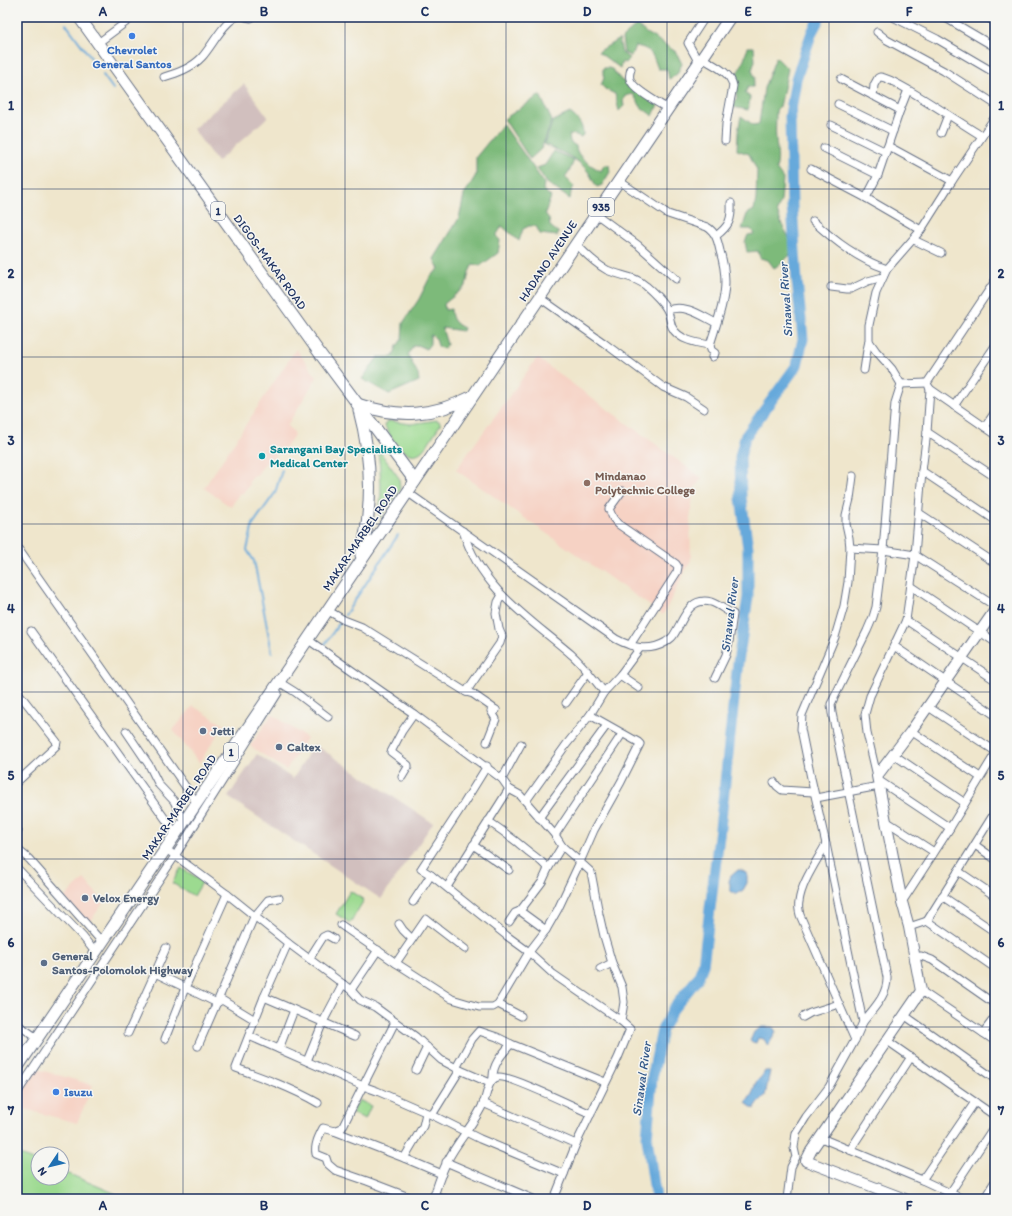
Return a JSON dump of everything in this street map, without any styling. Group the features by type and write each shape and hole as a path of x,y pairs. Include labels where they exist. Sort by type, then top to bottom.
{"main road":[{"name":"DIGOS-MAKAR ROAD","path":"79,17 321,355 415,481"},
{"name":"HADANO AVENUE","path":"415,481 730,17"},
{"path":"360,562 368,523 370,483 366,443 357,404 386,412 416,414 445,408 472,397"},
{"name":"MAKAR-MARBEL ROAD","path":"18,1064 102,942 170,853 176,834 281,683 307,640 415,481"}],"street":[{"path":"98,43 133,17"},
{"path":"164,77 188,68 201,58 228,22 236,17"},
{"path":"705,17 688,44 700,61 725,73 732,83 733,86 726,124 725,141"},
{"path":"893,17 938,39 995,73"},
{"path":"944,17 995,47"},
{"path":"987,17 995,22"},
{"path":"877,32 887,40 944,71 995,104"},
{"path":"631,69 630,78 632,83 668,109"},
{"path":"873,96 876,81 882,76 908,90 982,136"},
{"path":"841,79 900,110"},
{"path":"866,198 878,175 908,90"},
{"path":"838,104 893,131"},
{"path":"941,133 948,115"},
{"path":"864,370 870,341 869,325 871,311 876,293 887,269 914,240 995,117"},
{"path":"831,126 887,149 952,181"},
{"path":"824,148 878,175"},
{"path":"811,168 921,230"},
{"path":"618,181 668,214 711,229 716,236 723,264 725,281 723,301 710,345 715,353 712,357"},
{"path":"716,236 726,228 730,222 731,203"},
{"path":"596,214 638,245 676,279"},
{"path":"813,221 835,240 864,260 887,269"},
{"path":"914,240 941,254"},
{"path":"576,244 599,265 607,270 636,279 645,285 668,310 672,328 679,335 697,343 710,345"},
{"path":"831,287 851,289 874,278 883,277"},
{"path":"995,281 928,386 927,432 915,555 906,620 870,696 865,714 867,733 902,902 909,927 921,991 995,1041"},
{"path":"540,298 663,387 686,397 704,409"},
{"path":"668,310 677,308 685,309 716,323"},
{"path":"787,1199 790,1175 796,1157 794,1148 796,1133 828,1087 855,1040 863,1022 879,1001 887,986 887,977 866,881 831,704 873,617 877,599 883,550 895,403 901,384 892,369 876,351 870,341"},
{"path":"954,406 995,346"},
{"path":"901,384 928,386 995,434"},
{"path":"985,427 995,412"},
{"path":"927,432 995,477"},
{"path":"922,471 995,520"},
{"path":"853,476 846,519 850,538 846,594 835,637 802,716 801,729 863,1022"},
{"path":"407,492 616,639 630,645 640,648 653,648 659,646 672,638 691,606 700,602 711,602 733,614 726,655 715,678"},
{"path":"622,492 609,509 613,518 678,567 677,572 630,645"},
{"path":"919,513 995,563"},
{"path":"463,531 470,550 493,585 529,620 573,656 604,692"},
{"path":"17,547 197,803"},
{"path":"850,548 883,550 915,555 995,606"},
{"path":"911,586 995,642"},
{"path":"466,692 500,643 502,636 496,613 498,602 502,595"},
{"path":"327,610 344,620 358,625 496,710 491,711 496,719 488,742"},
{"path":"774,782 782,790 814,795 849,792 878,781 894,755 995,610"},
{"path":"906,620 995,680"},
{"path":"31,631 176,834"},
{"path":"307,640 487,766 502,779 509,789 520,795 526,801 539,818 556,835 562,846 591,872 599,914 612,962 622,987 623,1012 621,1021"},
{"path":"894,646 995,715"},
{"path":"526,801 566,745 590,715 604,692 620,675 640,648"},
{"path":"566,703 588,672"},
{"path":"620,675 639,688"},
{"path":"17,1093 170,853 281,683 328,717"},
{"path":"17,691 57,742 56,746 17,782"},
{"path":"902,902 950,828 995,752 928,706"},
{"path":"402,777 408,765 391,752 402,731 414,714"},
{"path":"341,925 452,999 479,1007 493,1007 498,1004 529,952 546,930 558,909 594,830 640,746 638,742 590,715"},
{"path":"539,818 607,725"},
{"path":"126,731 149,764 159,785 174,801 184,820 183,824"},
{"path":"911,731 980,777"},
{"path":"556,835 622,734"},
{"path":"502,779 521,744"},
{"path":"894,755 965,803"},
{"path":"487,766 421,869 447,887 529,952 553,974 621,1021 630,1029 618,1058 576,1144 554,1199"},
{"path":"878,781 950,828"},
{"path":"447,887 509,789"},
{"path":"909,927 927,921 975,845 992,824 995,812"},
{"path":"488,821 542,861 548,869"},
{"path":"886,821 934,852"},
{"path":"826,844 806,881 798,904 800,915 855,1040"},
{"path":"473,845 508,870"},
{"path":"975,845 995,859"},
{"path":"508,922 515,913 520,911 542,882 562,846"},
{"path":"17,848 26,856 102,942"},
{"path":"170,853 227,894 288,943 351,990 360,1000 375,1007 416,1037 440,1060 458,1069 492,1081"},
{"path":"17,868 83,937 95,952"},
{"path":"958,871 995,896"},
{"path":"413,902 431,875"},
{"path":"165,1039 185,988 227,894"},
{"path":"942,896 995,932"},
{"path":"198,1046 254,916 266,902 279,898"},
{"path":"520,911 546,930"},
{"path":"396,963 426,919 465,949"},
{"path":"927,921 995,968"},
{"path":"399,924 412,939"},
{"path":"309,959 323,936 327,935 334,939"},
{"path":"288,943 264,997 236,1068 279,1084 318,1103"},
{"path":"128,1033 166,948"},
{"path":"351,990 378,950"},
{"path":"914,957 921,956 932,960 995,1004"},
{"path":"600,969 612,962"},
{"path":"155,973 217,1003"},
{"path":"307,1061 323,1022 343,984"},
{"path":"806,1161 811,1151 886,1040 921,991"},
{"path":"264,997 355,1036"},
{"path":"217,1003 222,1000 255,1020"},
{"path":"498,1004 521,1016"},
{"path":"803,1017 810,1013 839,1004"},
{"path":"279,1050 294,1010"},
{"path":"904,1015 995,1079"},
{"path":"983,1033 995,1017"},
{"path":"334,1131 342,1128 394,1022"},
{"path":"17,1024 37,1038"},
{"path":"404,1158 429,1114 458,1069 472,1039 478,1031 497,1037 605,1082"},
{"path":"249,1036 429,1114 466,1133 564,1174"},
{"path":"886,1040 995,1116"},
{"path":"445,1199 433,1197 446,1162 466,1133 483,1103 492,1081 492,1074 499,1058 511,1044"},
{"path":"416,1070 427,1047"},
{"path":"850,1150 911,1057"},
{"path":"492,1081 498,1077 513,1080 591,1114"},
{"path":"922,1180 975,1102"},
{"path":"483,1103 576,1144"},
{"path":"950,1193 995,1125"},
{"path":"414,1199 367,1180 335,1170 328,1164 326,1158 316,1154 316,1146 323,1128 404,1158 442,1174"},
{"path":"821,1138 922,1180 963,1199"},
{"path":"796,1157 905,1199"},
{"path":"446,1162 533,1199"},
{"path":"984,1199 995,1181"}],"shaded area":[{"path":"244,84 268,117 217,162 193,129"},
{"path":"296,349 317,377 287,426 294,432 293,437 284,449 281,447 269,465 266,462 256,476 254,475 248,483 250,484 242,494 240,492 231,507 204,488"},
{"name":"Mindanao Polytechnic College","path":"537,358 702,478 694,489 690,518 691,560 663,615 456,470"},
{"path":"193,706 224,725 199,763 173,730"},
{"path":"272,714 307,738 286,770 250,746"},
{"path":"314,744 433,823 381,899 228,797 257,754 293,779"},
{"path":"84,879 104,902 88,924 64,898"},
{"name":"Isuzu","path":"37,1069 93,1085 77,1123 17,1107 17,1099"}],"green space":[{"path":"637,25 646,33 676,52 682,64 677,74 669,79 667,69 658,69 653,56 645,48 635,46 631,56 624,53 622,38"},
{"path":"619,39 622,53 629,58 625,63 622,62 620,68 598,52"},
{"path":"748,47 754,47 755,61 752,70 755,78 753,87 748,87 745,93 750,97 748,110 733,107 737,98 735,87 737,73 742,65"},
{"path":"776,57 788,69 780,107 776,111 778,158 776,169 783,179 781,201 777,211 782,225 790,239 791,254 782,263 774,268 768,260 760,258 758,251 747,252 745,242 748,235 754,234 751,229 742,229 747,214 754,210 757,170 749,154 737,150 741,116 753,125 759,124 764,88"},
{"path":"603,68 612,69 621,80 634,87 658,105 653,116 641,107 633,94 625,96 623,101 624,106 619,111 615,94 605,89 601,85 604,78"},
{"path":"540,95 552,121 541,149 530,159 504,119"},
{"path":"570,113 578,120 582,128 583,135 581,137 569,134 570,142 576,146 579,154 585,161 601,171 604,165 609,165 610,172 602,185 597,187 589,173 575,159 544,144 553,121"},
{"path":"503,124 544,183 543,190 551,197 545,213 549,219 550,226 559,233 557,236 540,234 536,226 529,226 523,229 519,241 502,226 496,236 500,240 498,253 480,266 473,264 469,272 466,286 444,304 445,310 451,309 453,318 458,325 464,328 463,331 442,328 447,344 444,349 438,346 436,339 432,335 430,336 430,344 426,349 418,345 413,346 408,355 418,374 419,381 389,394 362,379 378,357 393,357 397,346 402,339 403,323 419,299 430,277 439,269 434,259 459,218 464,195 476,175 476,157"},
{"path":"554,151 574,160 565,177 574,186 570,199 547,183 537,168 545,165"},
{"path":"437,420 440,422 440,425 422,451 416,454 405,452 400,448 385,426 389,421 411,424"},
{"path":"378,452 380,452 399,478 400,490 381,517 379,516 381,484"},
{"path":"181,868 203,881 194,896 172,883"},
{"path":"350,891 364,900 350,923 336,914"},
{"path":"359,1100 371,1106 365,1119 352,1113"},
{"path":"17,1154 30,1159 30,1186 70,1186 70,1174 128,1199 17,1199"}],"water":[{"path":"738,870 746,873 747,883 742,892 739,892 736,895 730,890 729,882 730,877"},
{"path":"762,1027 773,1027 776,1032 768,1046 764,1039 758,1038 756,1043 750,1041 754,1032"},
{"path":"765,1071 770,1071 765,1096 754,1109 746,1103 752,1094 756,1082"}],"waterway":[{"name":"Sinawal River","path":"656,1199 647,1138 652,1078 662,1030 673,1009 698,978 703,965 738,662 748,597 748,548 741,498 740,457 745,437 797,365 803,339 792,206 790,116 796,79 812,32 820,17"},
{"path":"66,24 91,58"},
{"path":"103,75 113,89"},
{"path":"272,652 254,561 247,550 253,524 275,493 282,470"},
{"path":"345,615 398,535"},
{"path":"323,647 340,622"}],"place":[{"name":"Chevrolet General Santos","path":"132,36"},
{"name":"Sarangani Bay Specialists Medical Center","path":"262,456"},
{"name":"Mindanao Polytechnic College","path":"587,483"},
{"name":"Jetti","path":"203,731"},
{"name":"Caltex","path":"279,747"},
{"name":"Velox Energy","path":"85,898"},
{"name":"General Santos-Polomolok Highway","path":"44,963"},
{"name":"Isuzu","path":"56,1092"}]}
